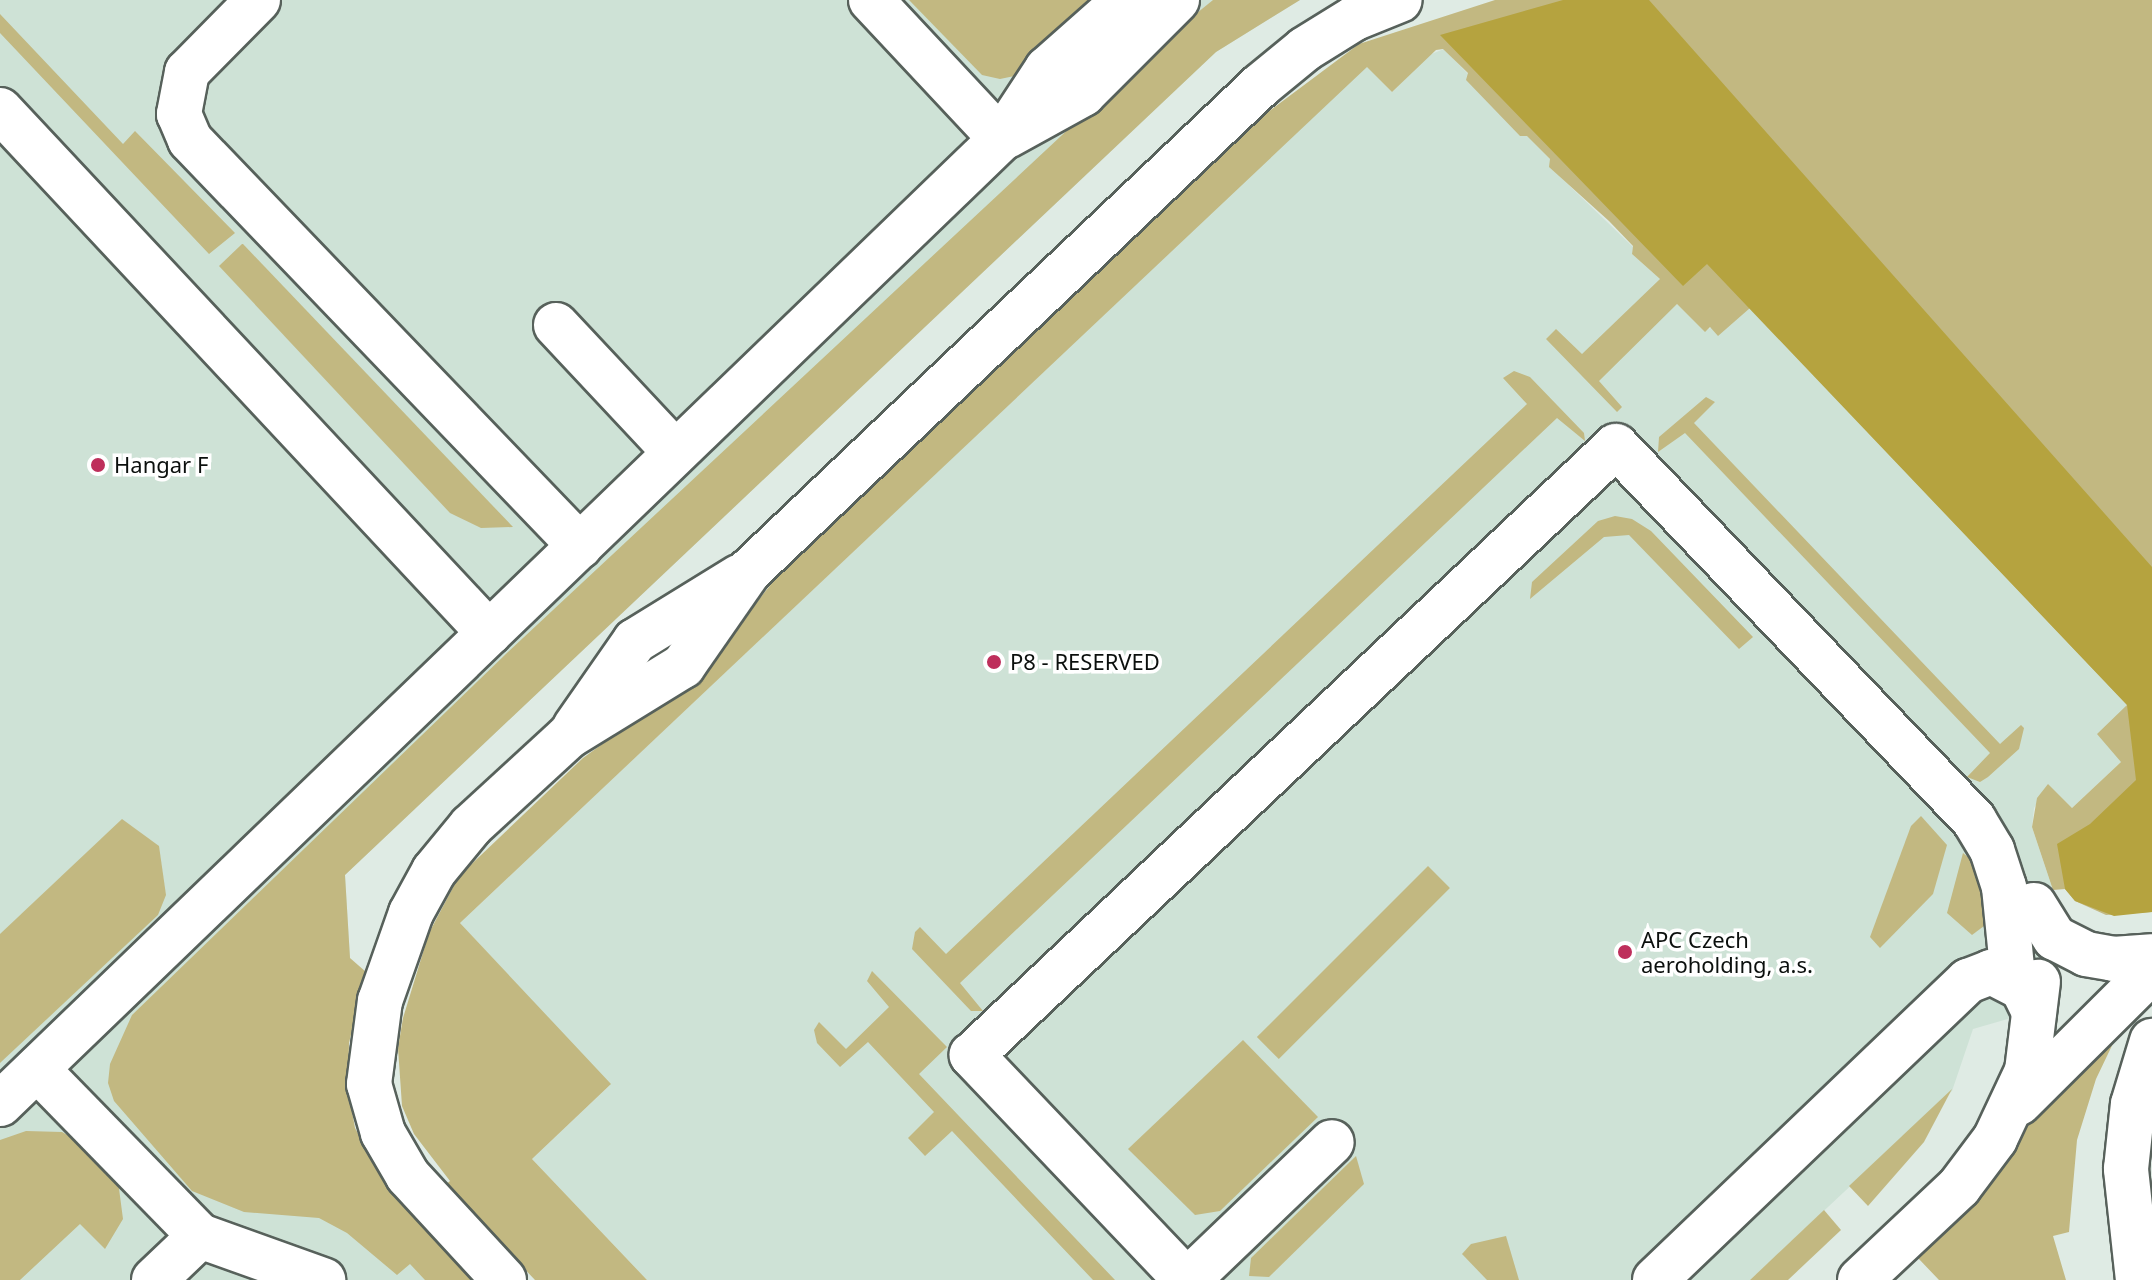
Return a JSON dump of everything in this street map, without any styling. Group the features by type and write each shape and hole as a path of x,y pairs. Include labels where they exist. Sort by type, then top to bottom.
{"street":[{"path":"258,0 187,72 179,114 190,140 580,546"},
{"path":"871,0 1001,139"},
{"path":"0,1104 1001,139 1047,69 1125,0"},
{"path":"1001,139 1083,94 1177,0"},
{"path":"504,1280 418,1188 391,1147 369,1084 373,1032 405,928 434,871 471,826 569,736 683,666 749,571 1260,86 1305,49 1355,18 1400,0"},
{"path":"0,110 489,633"},
{"path":"556,325 675,452"},
{"path":"1332,1142 1187,1280 972,1055 1616,446 1974,820 1992,850 2004,887 2012,967 2028,1000"},
{"path":"1974,820 2018,841 2034,905 2040,969 2028,1000 2027,1071 2011,1111"},
{"path":"2034,905 2055,938 2086,954 2113,959 2152,956"},
{"path":"1860,1280 1959,1187 2011,1111 2152,971"},
{"path":"1655,1280 1968,981 1991,972 2028,1000"},
{"path":"2138,1280 2126,1169 2133,1104 2152,1041"},
{"path":"37,1069 200,1236 323,1280"},
{"path":"154,1280 200,1236"}],"shaded area":[{"path":"0,0 1300,0 1216,52 345,875 350,958 248,1058 471,1280 0,1280"},
{"path":"909,0 1099,0 1019,75 1000,79 982,75"},
{"path":"1213,0 1300,0 1216,52 345,875 350,958 366,972 349,1043 348,1089 355,1128 386,1184 478,1280 425,1280 410,1264 397,1275 347,1233 319,1218 244,1212 192,1191 114,1101 108,1083 110,1064 132,1015 508,652 1165,39"},
{"path":"1495,0 2152,0 2152,912 2106,915 2075,901 2065,889 2053,890 2032,827 2037,798 2048,784 2072,808 2121,762 2097,734 2127,705 1750,308 1718,336 1710,327 1705,332 1677,304 1599,381 1622,407 1617,412 1546,339 1556,329 1582,354 1660,279 1632,254 1633,246 1609,221 1549,167 1550,159 1527,136 1520,136 1466,80 1468,73 1443,49 1436,50 1392,92 1367,67 460,923 611,1084 532,1159 647,1280 535,1280 445,1185 450,1181 414,1134 402,1106 398,1048 403,1018 429,933 459,876 583,758 699,674 785,567 1256,121 1359,44"},
{"path":"1563,0 1649,0 2152,567 2152,912 2114,916 2075,901 2065,889 2057,844 2090,824 2136,780 2127,705 1707,264 1683,286 1440,35"},
{"path":"0,14 123,144 135,131 235,233 209,254 0,33"},
{"name":"P8 - RESERVED","path":"1444,49 1550,159 1550,167 1633,247 1632,254 1660,279 1653,287 1673,307 1677,304 1705,331 1750,308 2127,705 2122,761 2072,808 2048,785 2034,808 2032,827 2053,890 2054,988 2018,1016 1973,1029 1952,1091 1750,1280 647,1280 532,1159 610,1085 460,923 1367,66 1392,92 1429,55"},
{"path":"242,244 513,527 481,528 450,513 219,266"},
{"path":"1514,371 1530,377 1584,433 1585,441 1557,418 960,983 983,1011 971,1011 912,949 915,932 920,927 946,954 1527,404 1503,378"},
{"path":"1706,397 1715,402 1694,423 2000,744 2021,725 2024,728 2019,749 1988,777 1980,782 1967,777 1990,753 1685,433 1658,452 1659,437"},
{"path":"1615,516 1632,519 1651,531 1753,637 1739,649 1629,535 1604,537 1530,599 1532,582 1598,521"},
{"path":"1921,816 1947,845 1933,894 1880,948 1870,937 1911,826"},
{"path":"122,819 159,846 166,895 158,915 0,1063 0,934"},
{"path":"1963,853 1982,869 1988,923 1972,935 1947,913"},
{"path":"1428,866 1450,888 1279,1059 1257,1037"},
{"path":"872,971 947,1047 919,1074 1115,1280 1093,1280 952,1131 925,1156 908,1138 934,1112 868,1042 840,1067 817,1043 814,1030 819,1022 846,1049 889,1007 867,981"},
{"path":"2118,1033 2096,1079 2077,1140 2069,1232 2053,1236 2066,1280 1939,1280 1918,1258 1975,1201 2018,1131"},
{"path":"1243,1040 1318,1117 1220,1211 1195,1215 1128,1149"},
{"path":"1952,1089 1924,1142 1868,1206 1849,1186"},
{"path":"26,1131 62,1132 78,1141 118,1181 123,1219 105,1249 80,1224 20,1280 0,1280 0,1140"},
{"path":"1356,1156 1364,1184 1269,1277 1249,1276 1251,1258"},
{"path":"1824,1210 1841,1230 1788,1280 1750,1280"},
{"path":"1506,1236 1519,1280 1487,1280 1462,1254 1471,1244"}],"place":[{"name":"Hangar F","path":"98,465"},
{"name":"P8 - RESERVED","path":"994,662"},
{"name":"APC Czech aeroholding, a.s.","path":"1625,952"}]}
